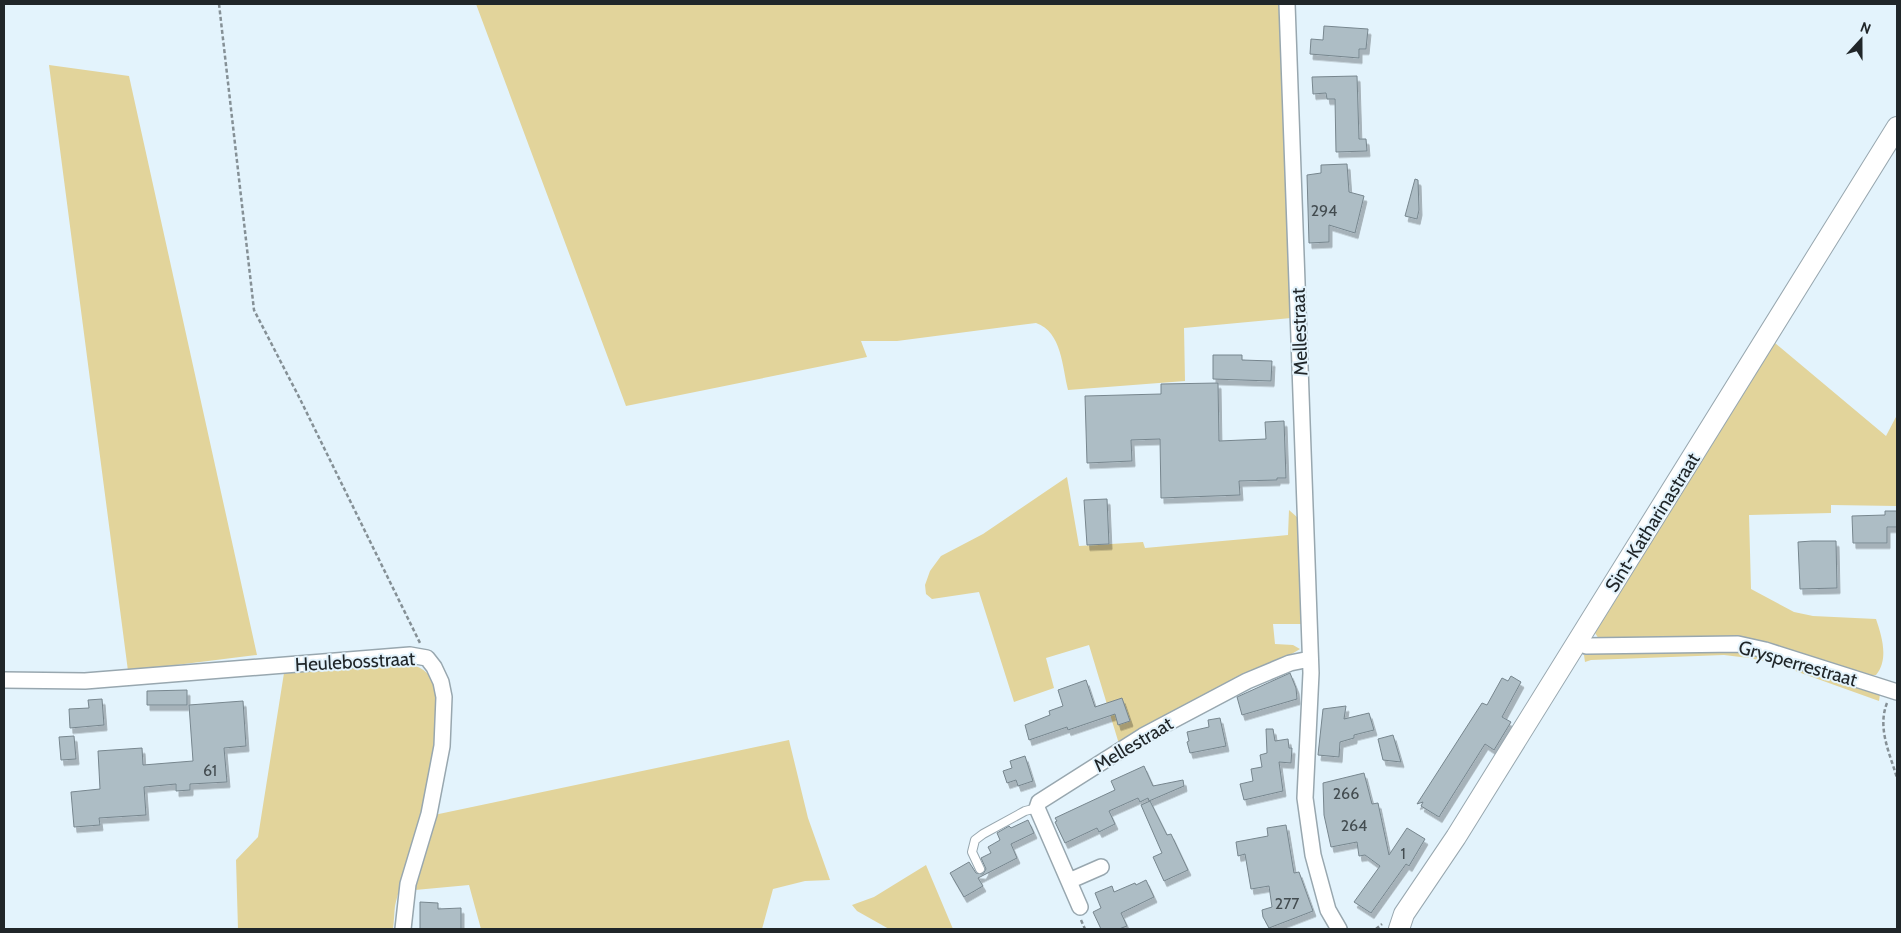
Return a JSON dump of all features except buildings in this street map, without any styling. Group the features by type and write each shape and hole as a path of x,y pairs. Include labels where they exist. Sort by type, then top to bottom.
{"street":[{"name":"Mellestraat","path":"1287,4 1310,660 1305,798 1313,855 1328,910 1339,929"},
{"name":"Sint-Katharinastraat","path":"1381,928 1392,922 1401,922 1442,859 1897,127"},
{"name":"Grysperrestraat","path":"1578,641 1586,646 1738,644 1765,650 1895,691"},
{"name":"Heulebosstraat","path":"4,680 85,681 410,655 427,658 434,666 441,682 444,697 442,746 428,814 408,884 403,929"},
{"name":"Mellestraat","path":"1037,808 1039,802 1143,736 1247,681 1290,663 1310,660"},
{"path":"1037,808 1080,907"},
{"path":"1069,881 1101,867"}],"lane":[{"path":"980,869 972,852 975,840 1024,811 1037,808"}],"path":[{"path":"219,4 254,310 300,399 427,658"},
{"path":"1895,691 1883,712 1884,738 1897,778"}],"shaded area":[{"path":"476,4 1281,4 1291,318 1184,328 1185,381 1068,390 1060,351 1056,342 1045,328 1036,323 897,341 861,341 867,357 626,406"},
{"path":"49,65 129,76 257,655 128,671"},
{"path":"1775,343 1886,436 1897,415 1897,506 1831,505 1831,513 1749,515 1751,589 1794,612 1813,616 1876,619 1882,640 1883,655 1880,669 1876,675 1866,675 1748,638 1599,639 1595,633"},
{"path":"1067,477 1079,546 1143,542 1145,548 1288,535 1289,510 1298,518 1301,624 1273,624 1275,644 1293,645 1300,649 1275,664 1119,744 1089,645 1046,658 1054,688 1014,702 979,592 932,599 926,594 925,585 930,571 941,556 983,534"},
{"path":"1743,650 1880,694 1879,701 1773,663 1749,658 1724,655 1591,660 1585,662 1584,655 1595,652"},
{"path":"395,663 416,666 427,673 436,690 437,717 434,750 427,786 395,906 393,929 238,929 236,860 258,837 284,673"},
{"path":"789,740 808,818 830,880 805,881 773,889 762,929 481,929 469,885 415,890 434,815"},
{"path":"926,865 953,929 889,929 857,911 852,905 874,897"}]}
